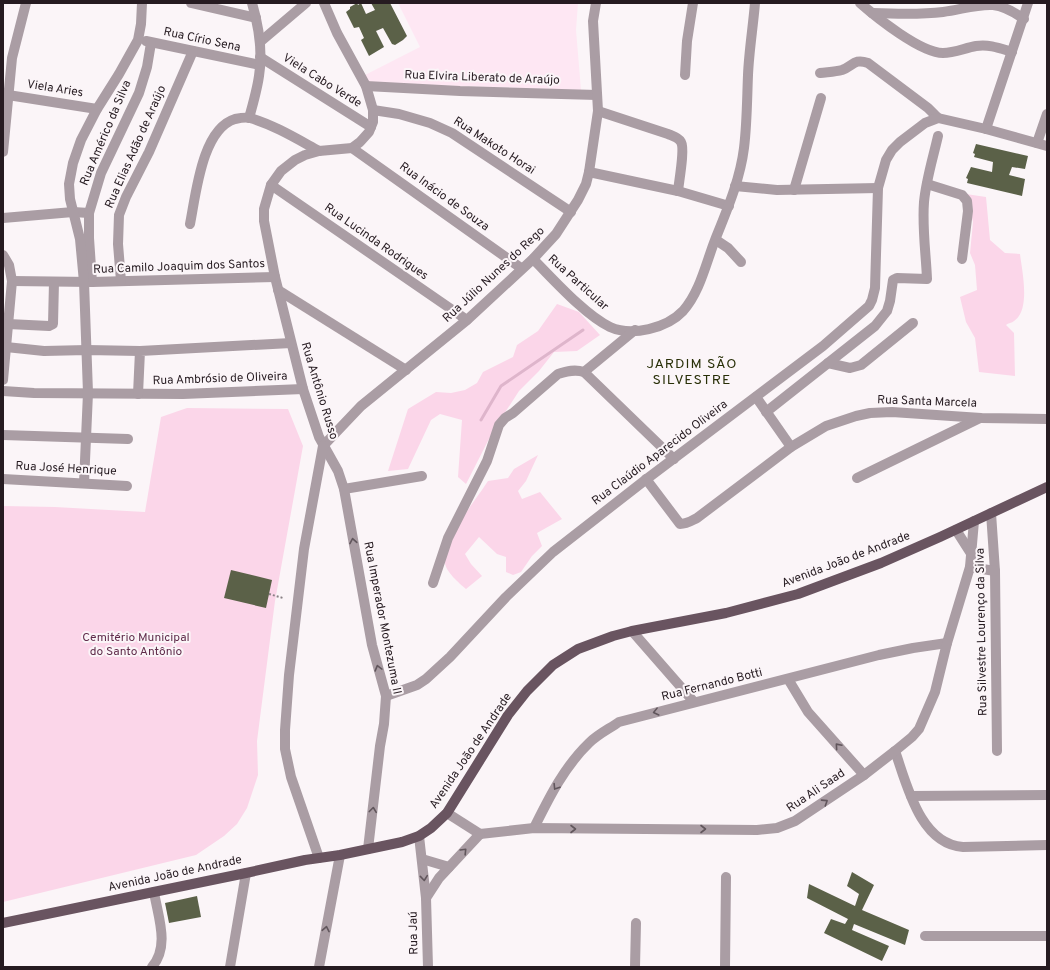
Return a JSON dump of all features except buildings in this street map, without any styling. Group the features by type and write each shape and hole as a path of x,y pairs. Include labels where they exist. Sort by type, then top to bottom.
{"main road":[{"name":"Avenida João de Andrade","path":"3,923 319,858 340,855 402,842 419,836 431,828 447,813 508,715 527,691 553,665 578,648 632,631 726,613 798,594 881,563 956,530 1047,487"}],"street":[{"path":"3,152 8,95 7,57 26,3"},
{"path":"84,483 88,393 88,282 70,199 69,184 73,163 81,140 97,109 138,40 141,24 142,3"},
{"path":"191,3 256,18"},
{"path":"249,118 257,86 260,61 260,42 252,3"},
{"path":"260,42 306,3"},
{"path":"324,3 337,33 366,86 373,110 373,122 369,132 352,148"},
{"name":"Rua Júlio Nunes do Rego","path":"323,446 361,406 467,320 521,268 533,259 556,234 571,212 586,184 598,111 593,21 596,3"},
{"path":"685,76 687,41 693,3"},
{"name":"Rua Particular","path":"533,259 593,316 610,327 635,330 653,327 670,321 686,308 699,285 729,206 744,149 748,73 755,3"},
{"path":"860,3 919,46 929,51 944,53 986,45 1012,52"},
{"path":"986,129 1024,19 1028,3"},
{"path":"872,13 925,14 982,5 994,5 1014,12 1024,19"},
{"name":"Rua Círio Sena","path":"138,40 193,51 260,61"},
{"name":"Rua Américo da Silva","path":"88,282 89,213 101,173 139,93 147,67 151,43"},
{"name":"Rua Elias Adão de Araújo","path":"121,281 118,244 119,215 126,197 149,152 193,51"},
{"name":"Viela Cabo Verde","path":"260,61 371,127"},
{"path":"820,73 842,70 855,62 868,63 928,108 938,118 986,129 1047,146"},
{"name":"Rua Elvira Liberato de Araújo","path":"366,86 597,96"},
{"name":"Viela Aries","path":"8,95 97,109"},
{"path":"794,190 821,98"},
{"name":"Rua Makoto Horai","path":"373,110 399,114 430,123 452,133 571,212"},
{"path":"598,111 668,134 680,140 683,148 678,190"},
{"path":"1037,143 1047,114"},
{"path":"190,224 201,170 207,150 218,130 226,123 240,118 249,118 277,129 319,151"},
{"path":"890,301 872,300 876,266 878,188 886,160 892,150 925,123 938,118"},
{"path":"766,412 875,326 884,315 890,301 893,280 897,278 927,279 923,220 926,184 938,136"},
{"name":"Rua Antônio Russo","path":"319,858 291,777 287,759 285,736 289,674 304,549 323,446 303,389 291,343 275,277 264,221 264,209 271,185 281,171 295,160 319,151 352,148"},
{"name":"Rua Inácio de Souza","path":"352,148 521,268"},
{"path":"589,172 678,190 729,206"},
{"path":"926,184 962,195 967,201 968,211 962,260"},
{"name":"Rua Lucinda Rodrigues","path":"271,185 467,320"},
{"path":"735,186 794,190 878,188"},
{"path":"3,218 73,212 89,213"},
{"path":"716,240 728,248 741,262"},
{"path":"3,255 9,265 12,281 3,380"},
{"name":"Rua Camilo Joaquim dos Santos","path":"12,281 88,282 275,277"},
{"path":"8,324 49,326 53,324 54,282"},
{"path":"278,290 406,370"},
{"name":"Rua Claúdio Aparecido Oliveira","path":"386,696 417,685 426,679 450,657 533,570 553,552 646,479 823,346 864,311 872,300"},
{"path":"828,363 845,368 861,365 913,323"},
{"path":"584,372 635,330"},
{"path":"6,347 44,351 140,351 291,343"},
{"name":"Rua Ambrósio de Oliveira","path":"138,394 140,351"},
{"path":"433,583 448,538 487,461 504,418 513,413 558,374 566,371 578,370 584,372 674,459"},
{"name":"Rua Ambrósio de Oliveira","path":"3,391 34,393 183,394 303,389"},
{"path":"756,397 790,447"},
{"name":"Rua Santa Marcela","path":"646,479 680,524 684,524 697,518 790,447 826,426 841,420 863,414 892,412 981,418 1047,419"},
{"path":"857,478 981,418"},
{"path":"3,435 128,439"},
{"name":"Rua Imperador Montezuma II","path":"323,446 338,471 344,489 372,645 386,696 384,724 368,849"},
{"path":"344,489 422,476"},
{"name":"Rua José Henrique","path":"3,479 127,486"},
{"name":"Rua Silvestre Lourenço da Silva","path":"991,513 995,571 997,752"},
{"name":"Rua Ali Saad","path":"480,834 534,828 757,830 777,828 796,821 864,775 912,737 919,729 934,692 970,567 974,521"},
{"path":"956,530 972,555"},
{"path":"970,567 995,571"},
{"path":"632,631 694,702"},
{"name":"Rua Fernando Botti","path":"534,828 555,788 574,760 589,743 619,722 879,655 948,643"},
{"path":"788,679 808,712 864,775"},
{"path":"895,751 910,796 916,809 927,826 944,842 954,846 1047,845"},
{"path":"910,796 1047,795"},
{"path":"447,813 480,834"},
{"name":"Rua Jaú","path":"426,898 439,878 480,834"},
{"name":"Rua Jaú","path":"419,836 426,898 428,967"},
{"path":"319,967 340,855"},
{"path":"422,859 449,867"},
{"path":"230,967 246,873"},
{"path":"725,967 726,877"},
{"path":"152,967 160,955 162,945 154,892"},
{"path":"635,967 636,923"},
{"path":"925,936 1047,936"}],"path":[{"path":"269,594 283,598"}],"shaded area":[{"path":"398,3 578,3 576,30 581,90 368,83 365,75 420,47"}],"green space":[{"path":"966,194 986,197 990,240 1005,253 1020,254 1024,299 1019,316 1014,321 1006,325 1014,333 1015,376 979,372 975,338 966,322 960,297 977,290 975,265 970,253 973,222"},
{"path":"557,304 579,312 600,335 577,351 554,352 539,371 519,391 493,431 466,484 458,477 462,420 440,414 431,420 408,469 388,471 408,409 436,392 451,393 465,390 477,383 483,372 513,357 517,345 538,331"},
{"name":"Cemitério Municipal do Santo Antônio","path":"187,408 288,409 303,446 275,601 257,741 258,775 247,808 237,824 224,836 196,855 3,902 3,506 145,512 161,417"},
{"path":"538,455 526,481 518,491 522,499 540,492 562,519 537,533 542,546 532,556 521,572 513,575 506,572 506,557 497,554 479,537 465,554 471,564 482,576 466,589 450,574 445,563 445,554 454,532 488,481 508,478 514,469"}],"waterway":[{"path":"481,420 501,386 583,330"}],"district":[{"name":"JARDIM SÃO SILVESTRE","path":"692,372"}]}
